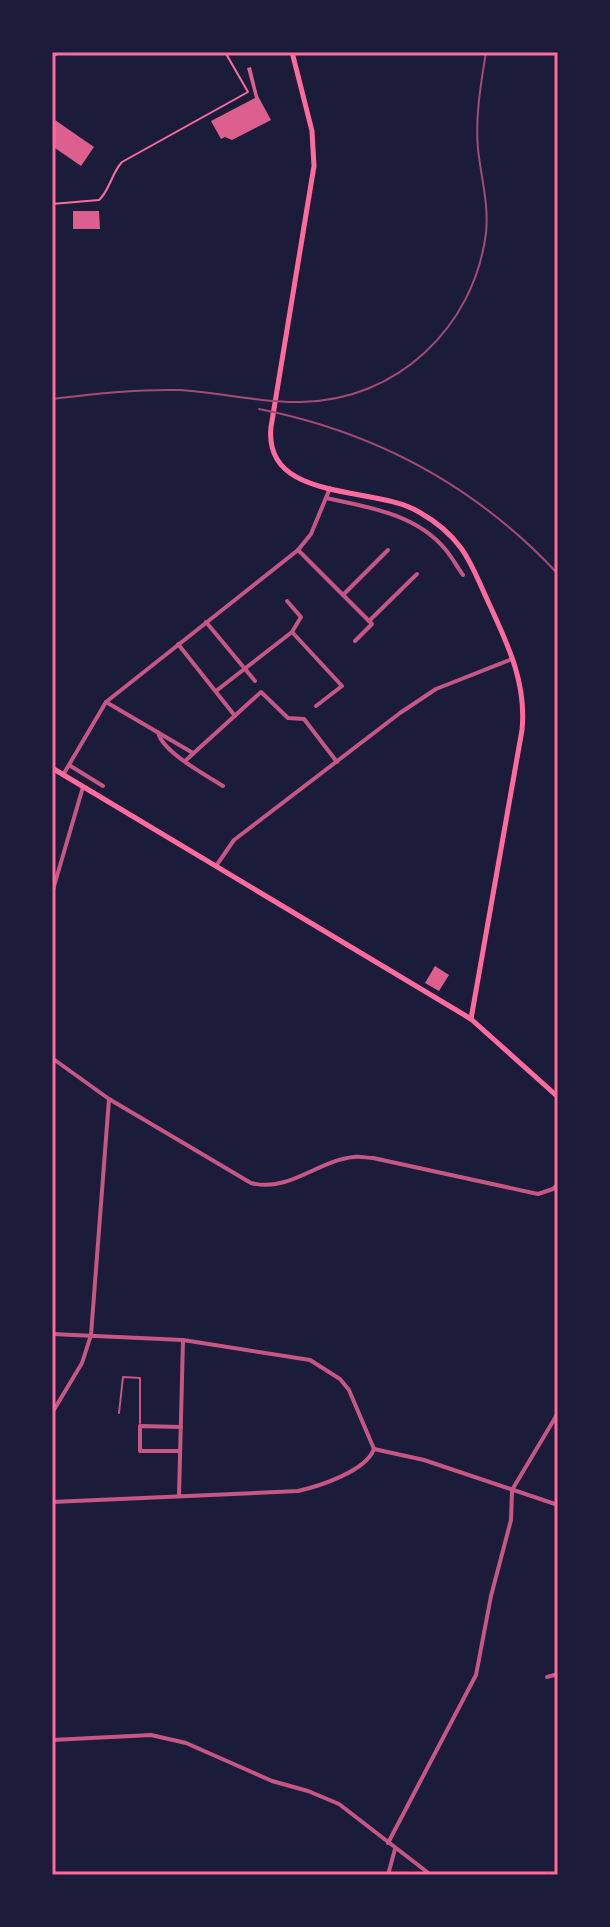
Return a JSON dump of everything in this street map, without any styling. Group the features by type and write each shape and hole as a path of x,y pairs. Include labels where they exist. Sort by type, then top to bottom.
{"main road":[{"path":"292,52 312,131 314,166 270,440 278,461 290,475 305,483 400,502 447,532 467,557 520,680 523,727 471,1019"},
{"path":"52,768 471,1019 558,1097"}],"street":[{"path":"63,775 106,702 298,550 311,534 330,488"},
{"path":"326,498 385,511 417,526 445,548 463,575"},
{"path":"298,550 372,624 355,641"},
{"path":"343,595 388,550"},
{"path":"369,621 417,574"},
{"path":"216,691 292,632 301,617 287,601"},
{"path":"206,622 255,681"},
{"path":"292,632 342,686 316,706"},
{"path":"178,644 235,716"},
{"path":"216,866 234,840 436,689 513,658"},
{"path":"185,761 261,692 288,718 304,719 337,762"},
{"path":"106,702 194,753"},
{"path":"158,732 159,740 223,786"},
{"path":"69,765 103,786"},
{"path":"52,893 83,787"},
{"path":"52,1058 109,1099 251,1183 264,1187 352,1157 373,1158 538,1194 558,1184"},
{"path":"52,1413 82,1363 91,1335 109,1099"},
{"path":"52,1334 183,1340 300,1357 326,1368 349,1390 374,1449 363,1465 316,1487 298,1491 52,1502"},
{"path":"179,1496 183,1340"},
{"path":"388,1843 480,1665 491,1596 511,1520 512,1490 558,1413"},
{"path":"180,1451 140,1451 140,1426 181,1427"},
{"path":"374,1449 424,1460 558,1505"},
{"path":"547,1677 558,1674"},
{"path":"52,1740 151,1735 178,1740 272,1781 339,1804 431,1875"},
{"path":"388,1875 395,1849"}],"lane":[{"path":"119,1413 123,1377 140,1378 140,1426"}],"path":[{"path":"52,56 64,52"},
{"path":"52,204 99,200 106,192 113,172 122,162 248,92 225,52"}],"building":[{"path":"251,67 258,96 271,120 232,140 221,139 211,121 255,98 247,68"},
{"path":"52,118 94,147 81,166 52,146"},
{"path":"73,211 99,211 100,229 73,229"},
{"path":"435,966 449,975 439,991 425,983"}],"railway":[{"path":"52,399 163,390 286,402 336,398 368,389 398,373 425,353 447,328 465,299 479,267 486,233 486,201 477,137 486,52"},
{"path":"259,409 343,432 422,468 493,515 558,574"}]}
